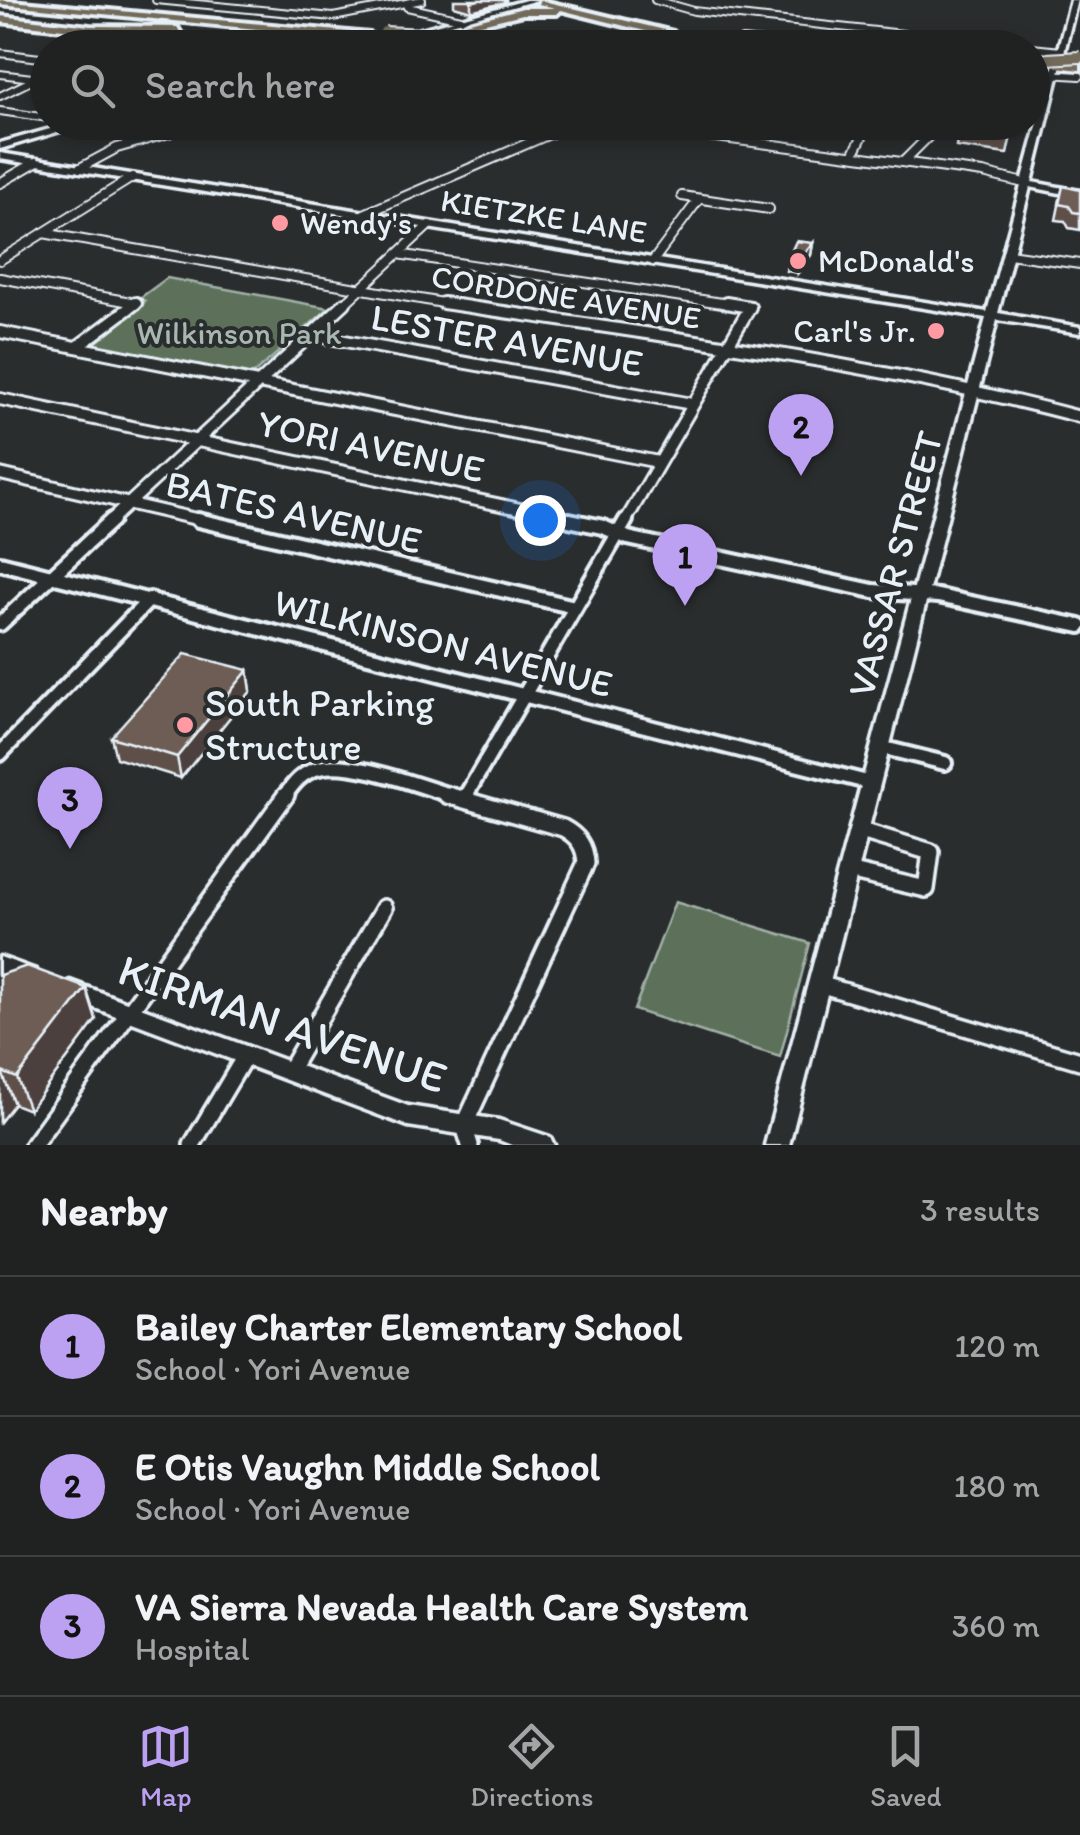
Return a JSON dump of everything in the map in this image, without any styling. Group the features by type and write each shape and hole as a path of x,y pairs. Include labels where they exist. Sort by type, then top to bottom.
{"highway":[{"path":"63,0 291,30"},
{"path":"93,0 121,6"},
{"path":"540,0 583,17 593,26 584,30"},
{"path":"540,0 651,30"},
{"path":"0,1 266,30"},
{"path":"29,4 103,16 151,30"},
{"path":"448,30 532,10 583,17"},
{"path":"0,19 123,30"},
{"path":"1050,59 1080,63"},
{"path":"1050,65 1059,70 1080,63"}],"street":[{"path":"156,0 318,16 426,10"},
{"path":"361,14 422,0"},
{"path":"422,30 540,0"},
{"path":"442,30 540,0"},
{"path":"655,0 694,11 835,30"},
{"name":"VASSAR STREET","path":"1050,103 1074,0"},
{"path":"403,5 460,20"},
{"path":"1050,54 1061,51"},
{"path":"0,53 30,57"},
{"path":"1050,71 1080,76"},
{"path":"0,74 30,78"},
{"path":"0,96 30,81"},
{"path":"0,111 30,117"},
{"path":"0,143 30,131"},
{"path":"0,143 30,136"},
{"path":"80,168 117,148 144,140"},
{"path":"364,214 535,140"},
{"path":"737,140 983,172 1080,194"},
{"path":"853,155 861,140"},
{"path":"903,162 929,140"},
{"name":"VASSAR STREET","path":"776,1145 1040,140"},
{"name":"KIETZKE LANE","path":"0,156 1080,330"},
{"path":"0,183 36,162"},
{"path":"0,260 133,178"},
{"path":"682,196 769,209"},
{"path":"652,261 699,199"},
{"path":"0,624 429,225"},
{"name":"CORDONE AVENUE","path":"44,233 974,391 1080,417"},
{"path":"398,254 750,308 464,799"},
{"path":"1009,254 1080,264"},
{"path":"0,278 136,303 78,348"},
{"path":"0,332 658,462"},
{"name":"LESTER AVENUE","path":"312,335 692,404"},
{"name":"YORI AVENUE","path":"0,399 604,526 618,533 873,591 943,596 1080,626"},
{"name":"BATES AVENUE","path":"0,474 575,607"},
{"name":"WILKINSON AVENUE","path":"0,563 871,783"},
{"path":"0,754 150,599"},
{"path":"880,747 945,763"},
{"path":"33,1145 296,780 328,765 350,766 568,829 586,853 586,863 467,1135"},
{"path":"848,871 926,889 931,852 858,830"},
{"path":"289,1071 384,908"},
{"name":"KIRMAN AVENUE","path":"0,965 467,1135 499,1130 542,1145"},
{"path":"819,984 1080,1061"},
{"path":"192,1145 246,1056"}],"green space":[{"name":"Wilkinson Park","path":"167,278 329,308 251,376 93,345 142,306 145,301 140,298"},
{"path":"675,902 810,943 780,1057 634,1010"}],"building":[{"path":"1063,186 1080,190 1080,213 1059,204"},
{"path":"796,241 813,243 799,260 788,259"},
{"path":"185,654 248,670 177,757 111,737"},
{"path":"27,966 86,988 17,1078 0,1074 0,975"}],"place":[{"name":"Wendy's","path":"280,223"},
{"name":"McDonald's","path":"798,261"},
{"name":"Carl's Jr.","path":"936,331"},
{"name":"E Otis Vaughn Middle School","path":"801,476"},
{"name":"Bailey Charter Elementary School","path":"685,606"},
{"name":"South Parking Structure","path":"185,725"},
{"name":"VA Sierra Nevada Health Care System","path":"70,849"}]}
